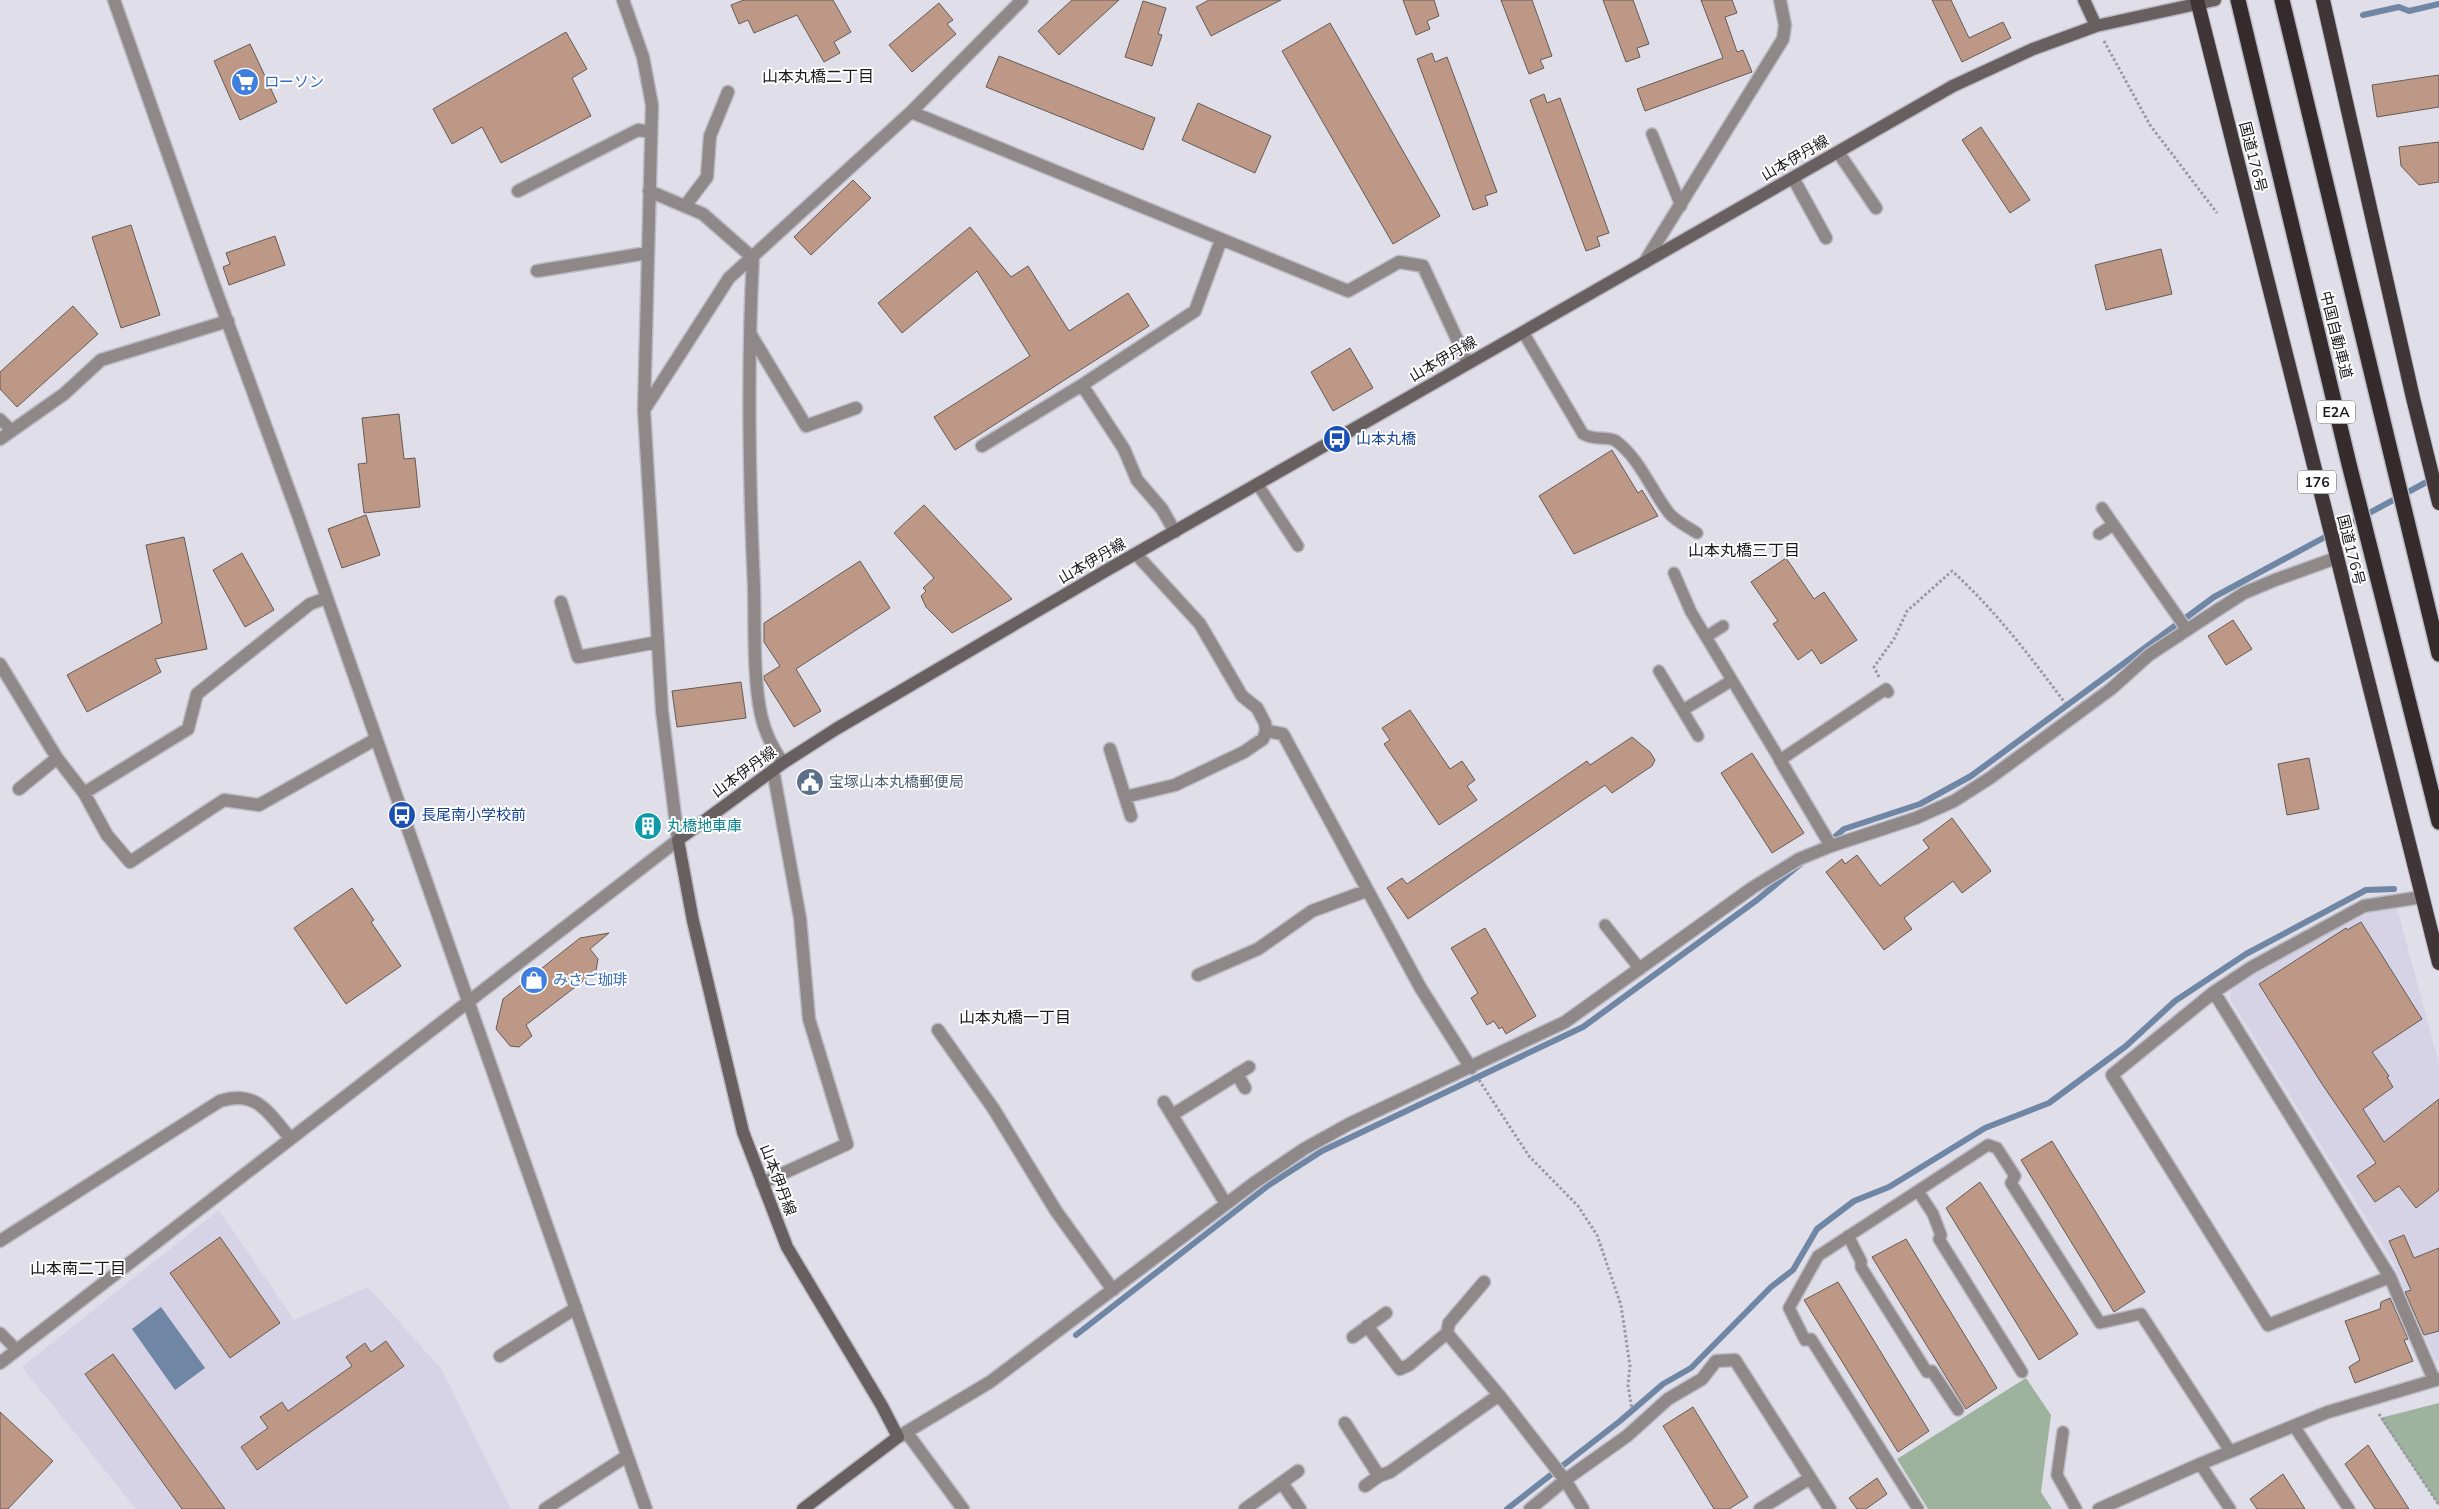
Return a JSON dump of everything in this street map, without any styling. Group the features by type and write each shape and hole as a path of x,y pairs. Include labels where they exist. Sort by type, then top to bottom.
{"highway":[{"name":"中国自動車道","path":"2238,0 2349,464 2439,822"},
{"name":"中国自動車道","path":"2282,0 2439,654"},
{"path":"2323,0 2413,398 2439,503"},
{"name":"国道176号","path":"2197,2 2439,962"}],"main road":[{"path":"2084,0 2096,26"},
{"name":"山本伊丹線","path":"902,1435 787,1247 762,1183 738,1113 698,939 678,840 778,767 836,729 1468,363 1984,71 2033,49 2096,26 2197,2 2215,0"},
{"path":"803,1509 902,1435"}],"street":[{"path":"114,0 646,1509"},
{"path":"0,1363 678,840 666,747 644,410 652,105 643,57 623,0"},
{"path":"1644,263 1783,39 1785,24 1780,0"},
{"path":"644,410 729,278 911,112 1016,2"},
{"path":"685,206 707,176 710,136 728,92"},
{"path":"911,112 1348,291 1399,262 1423,266 1468,363"},
{"path":"518,191 638,130 651,132"},
{"path":"1838,152 1876,208"},
{"path":"1793,178 1826,238"},
{"path":"649,192 703,214 753,258"},
{"path":"982,446 1082,385 1195,312 1221,240"},
{"path":"537,271 647,253"},
{"path":"753,258 750,334 750,500 761,715 778,767 800,918 809,1019 847,1144 762,1183"},
{"path":"0,439 64,394 101,360 228,321"},
{"path":"750,334 806,426 856,408"},
{"path":"1082,385 1124,449 1137,480 1162,509 1175,532"},
{"path":"1125,797 1175,785 1201,773 1244,752 1263,739 1266,731 1265,723 1257,708 1242,696 1200,624 1136,554"},
{"path":"962,1509 902,1435 990,1382 1226,1204 1312,1144 1349,1124 1565,1022 1776,872 1831,846 1916,818 1954,801 1990,778 2111,689 2149,655 2244,593 2336,558"},
{"path":"84,793 188,729 197,694 310,604 326,598"},
{"path":"561,602 578,656 658,642"},
{"path":"0,664 57,758 84,793 107,835 130,862 224,800 258,805 376,739"},
{"path":"1266,731 1282,734 1420,987 1471,1068"},
{"path":"1110,749 1131,816"},
{"path":"18,789 57,758"},
{"path":"1780,760 1831,846"},
{"path":"1198,975 1258,949 1312,911 1366,891"},
{"path":"2390,1277 2268,1324 2112,1075 2214,992 2252,967 2364,906 2422,897"},
{"path":"2099,1509 2230,1451 2328,1412 2437,1380 2390,1277 2214,992"},
{"path":"938,1030 994,1108 1056,1211 1113,1290"},
{"path":"1172,1115 1250,1067"},
{"path":"1237,1074 1245,1088"},
{"path":"0,1242 220,1101 234,1096 253,1099 265,1109 290,1138"},
{"path":"1164,1102 1226,1204"},
{"path":"1367,1326 1400,1369 1409,1365 1446,1332 1449,1323 1484,1282"},
{"path":"500,1356 576,1308"},
{"path":"1353,1336 1386,1312"},
{"path":"1446,1332 1499,1395 1565,1480 1583,1509"},
{"path":"1530,1509 1642,1422 1668,1399 1702,1379 1716,1361 1735,1360 1830,1509"},
{"path":"1365,1486 1379,1476 1390,1472 1499,1395"},
{"path":"1345,1423 1379,1476"},
{"path":"545,1509 627,1456"},
{"path":"1246,1509 1298,1471"},
{"path":"1760,1509 1810,1478"},
{"path":"1282,1483 1300,1509"}],"lane":[{"path":"1652,134 1681,206"},
{"path":"1523,332 1583,434 1592,439 1614,439 1621,445 1644,473 1670,514 1697,533"},
{"path":"0,419 11,430"},
{"path":"1258,485 1298,546"},
{"path":"2102,508 2186,630"},
{"path":"2099,534 2113,524"},
{"path":"1674,573 1691,612 1780,760 1887,691"},
{"path":"1706,637 1723,626"},
{"path":"1659,671 1698,736"},
{"path":"1683,710 1731,681"},
{"path":"1605,925 1640,969"},
{"path":"1918,1509 1811,1339 1805,1340 1789,1308 1818,1256 1988,1145 1997,1148 2014,1176 2011,1183 2100,1323 2141,1314 2230,1451"},
{"path":"1918,1191 1934,1214 1941,1235 1940,1239 2022,1372"},
{"path":"1848,1236 1861,1261 1861,1267 1927,1372 1932,1371 1958,1410"},
{"path":"0,1333 16,1350"},
{"path":"2294,1426 2350,1509"},
{"path":"2063,1432 2057,1475 2076,1509"},
{"path":"2200,1464 2230,1509"}],"path":[{"path":"2096,26 2150,125 2217,213"},
{"path":"1887,691 1874,667 1894,639 1907,611 1952,571 1974,590 2017,639 2074,716"},
{"path":"1471,1068 1529,1156 1578,1206 1597,1235 1621,1305 1630,1366 1628,1385 1631,1409 1642,1422"},
{"path":"2370,1401 2439,1505"}],"shaded area":[{"path":"2397,908 2439,1064 2439,1360 2436,1361 2393,1262 2230,999 2231,988 2262,966 2372,911"},
{"path":"219,1210 294,1320 368,1287 442,1370 511,1509 136,1509 22,1367"}],"green space":[{"path":"2026,1378 2051,1415 2041,1492 2052,1509 1928,1509 1897,1459"},
{"path":"2439,1403 2439,1506 2380,1418"}],"water":[{"path":"161,1307 205,1368 175,1390 132,1329"}],"building":[{"path":"744,0 833,0 851,32 834,42 840,53 824,62 797,15 754,33 748,20 739,24 731,5"},
{"path":"1072,0 1119,0 1059,55 1038,31"},
{"path":"1209,0 1281,0 1211,36 1196,7"},
{"path":"1403,0 1434,0 1439,16 1427,21 1430,29 1416,35"},
{"path":"1501,0 1532,0 1552,56 1540,60 1544,68 1529,74"},
{"path":"1603,0 1633,0 1649,44 1637,48 1640,57 1626,62"},
{"path":"1701,0 1732,0 1737,13 1725,17 1737,52 1743,50 1752,72 1645,111 1637,89 1723,58"},
{"path":"1932,0 1951,0 1969,38 2003,22 2011,38 1962,62"},
{"path":"1143,1 1166,8 1158,34 1162,35 1152,66 1125,57"},
{"path":"939,3 953,20 947,24 956,34 912,72 889,45"},
{"path":"1330,23 1440,216 1393,244 1282,51"},
{"path":"566,32 587,69 572,78 591,116 501,163 482,127 452,144 433,109"},
{"name":"ローソン","path":"250,44 277,102 240,120 214,61"},
{"path":"1432,53 1435,62 1447,57 1497,192 1485,196 1488,205 1473,210 1417,59"},
{"path":"999,56 1155,118 1143,150 986,87"},
{"path":"2439,75 2439,107 2377,117 2372,85"},
{"path":"1544,94 1547,103 1560,98 1609,233 1597,237 1600,246 1586,251 1530,100"},
{"path":"1198,103 1271,136 1255,173 1182,140"},
{"path":"1981,127 2030,200 2010,213 1962,140"},
{"path":"2439,142 2439,182 2419,185 2401,166 2399,147"},
{"path":"853,180 871,198 811,255 794,237"},
{"path":"131,225 160,315 121,328 92,237"},
{"path":"970,227 1011,277 1028,266 1069,331 1128,293 1149,326 955,450 934,417 1030,356 977,271 902,333 878,303"},
{"path":"275,236 285,265 229,285 223,267 230,264 226,253"},
{"path":"2161,249 2172,294 2106,310 2095,265"},
{"path":"73,306 98,334 17,407 0,389 0,372"},
{"path":"1350,348 1373,388 1333,411 1311,372"},
{"path":"399,414 404,459 415,458 420,507 364,513 358,464 367,463 362,418"},
{"path":"1612,450 1638,493 1642,490 1658,516 1574,554 1539,496"},
{"path":"924,505 1012,599 952,633 926,607 921,596 926,591 923,588 934,578 894,533"},
{"path":"366,515 380,555 342,568 328,529"},
{"path":"184,537 207,649 155,659 161,672 87,712 67,675 162,623 146,545"},
{"path":"242,553 274,610 245,627 213,570"},
{"path":"1786,558 1814,599 1824,592 1857,640 1821,664 1812,650 1798,660 1773,624 1778,621 1751,582"},
{"path":"860,561 890,608 796,669 821,711 794,727 764,679 764,676 780,666 764,642 764,623"},
{"path":"2233,620 2252,649 2226,665 2208,636"},
{"path":"741,682 746,718 677,727 672,691"},
{"path":"1410,710 1450,769 1462,761 1475,780 1467,786 1477,800 1439,825 1384,744 1390,740 1382,728"},
{"path":"1632,737 1650,752 1655,760 1652,766 1612,793 1605,785 1408,919 1387,888 1402,878 1407,884 1587,761 1590,765"},
{"path":"1752,753 1804,833 1772,853 1721,773"},
{"path":"2309,758 2319,809 2287,815 2278,764"},
{"path":"1952,818 1991,871 1962,893 1953,881 1904,918 1912,929 1884,950 1826,872 1842,859 1845,864 1857,855 1880,886 1929,848 1923,840"},
{"path":"352,888 374,920 371,922 401,966 346,1004 294,928"},
{"path":"2361,922 2422,1019 2372,1052 2389,1076 2387,1077 2393,1087 2363,1109 2384,1142 2439,1099 2439,1190 2416,1208 2399,1186 2375,1202 2357,1176 2376,1163 2322,1084 2259,984 2346,928 2347,930"},
{"path":"1485,928 1536,1016 1506,1034 1502,1027 1499,1029 1494,1021 1487,1025 1471,998 1478,993 1451,948"},
{"path":"609,933 590,949 598,959 596,971 526,1025 532,1036 519,1047 510,1046 496,1029 503,999 580,938"},
{"path":"2052,1141 2145,1292 2114,1312 2021,1160"},
{"path":"1980,1182 2078,1334 2039,1360 1946,1208"},
{"path":"2404,1235 2414,1258 2439,1248 2439,1331 2424,1335 2405,1292 2411,1290 2389,1241"},
{"path":"220,1237 280,1323 230,1358 170,1273"},
{"path":"1906,1239 1997,1388 1966,1409 1872,1257"},
{"path":"1838,1282 1929,1431 1898,1452 1804,1300"},
{"path":"2390,1298 2408,1339 2404,1340 2413,1361 2355,1383 2349,1367 2360,1360 2345,1321 2380,1309 2381,1302"},
{"path":"386,1341 404,1366 257,1470 241,1447 268,1428 260,1417 282,1402 288,1411 352,1366 346,1357 365,1343 371,1352"},
{"path":"113,1354 225,1509 182,1509 85,1374"},
{"path":"1693,1407 1748,1497 1729,1509 1714,1509 1663,1426"},
{"path":"0,1412 53,1461 8,1509 0,1509"},
{"path":"2368,1445 2409,1509 2375,1509 2345,1464"},
{"path":"2283,1474 2305,1509 2257,1509 2250,1499"},
{"path":"1877,1478 1887,1494 1866,1509 1857,1509 1849,1498"}],"waterway":[{"path":"2363,15 2399,7 2409,11 2439,4"},
{"path":"1829,842 1844,829 1920,804 1971,776 2214,597 2434,478"},
{"path":"1076,1335 1269,1185 1322,1151 1583,1027 1757,900 1803,862"},
{"path":"1507,1509 1620,1421 1663,1384 1691,1368 1771,1287 1793,1270 1817,1229 1854,1201 1889,1187 1985,1128 2049,1103 2126,1046 2175,1001 2246,954 2366,890 2394,889"}],"place":[{"name":"ローソン","path":"245,82"},
{"name":"山本丸橋","path":"1337,439"},
{"name":"宝塚山本丸橋郵便局","path":"810,782"},
{"name":"長尾南小学校前","path":"402,815"},
{"name":"丸橋地車庫","path":"648,826"},
{"name":"みさご珈琲","path":"534,980"}],"district":[{"name":"山本丸橋二丁目","path":"818,77"},
{"name":"山本丸橋三丁目","path":"1744,551"},
{"name":"山本丸橋一丁目","path":"1015,1018"},
{"name":"山本南二丁目","path":"78,1269"}]}
